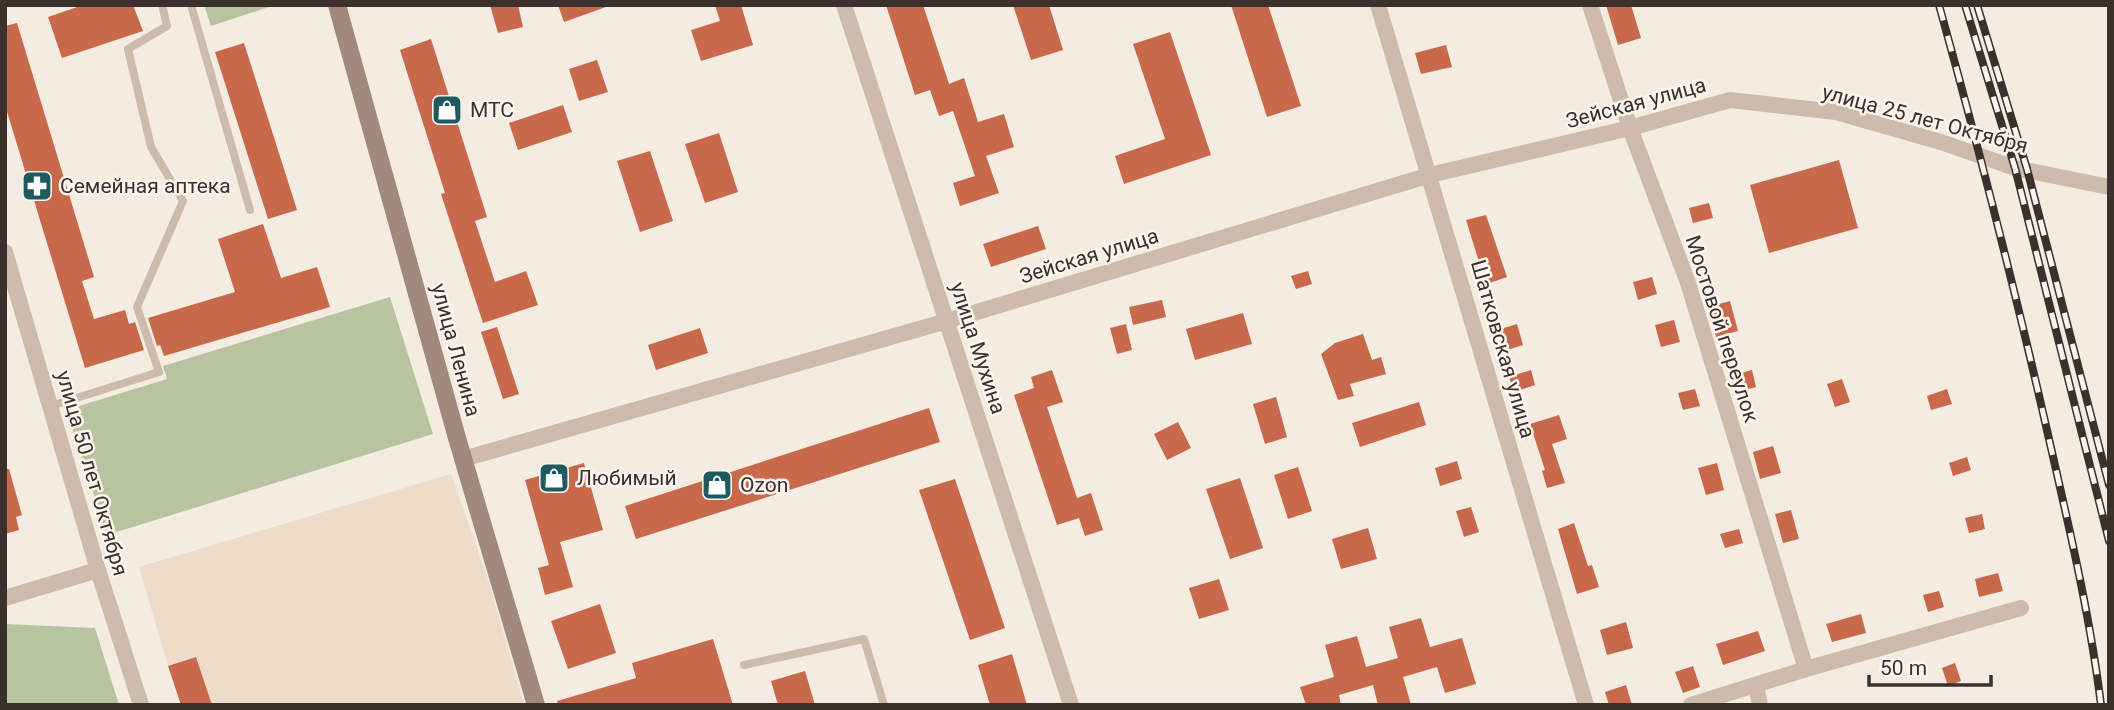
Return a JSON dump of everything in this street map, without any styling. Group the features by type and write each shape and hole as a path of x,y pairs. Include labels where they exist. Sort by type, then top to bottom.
{"main road":[{"name":"улица Ленина","path":"337,5 463,459 536,705"}],"street":[{"name":"улица Мухина","path":"844,5 1071,705"},
{"name":"Шатковская улица","path":"1378,5 1587,705"},
{"name":"Мостовой переулок","path":"1590,5 1630,128 1688,283 1806,669"},
{"name":"Зейская улица","path":"463,459 947,321 1430,175 1630,128 1730,100"},
{"name":"улица 25 лет Октября","path":"1730,100 1836,112 1941,142 2015,168 2109,187"},
{"name":"улица 50 лет Октября","path":"5,252 141,705"},
{"path":"5,598 98,569"},
{"path":"1691,705 1806,669 2021,608"},
{"path":"1756,686 1760,705"}],"lane":[{"path":"51,406 159,372 137,307 183,201 150,147 128,49 167,26 163,5"},
{"path":"191,5 250,210"},
{"path":"744,665 864,639 884,705"}],"green space":[{"path":"204,5 275,5 211,26"},
{"path":"390,297 433,434 107,535 66,410 167,379 163,366"},
{"path":"5,624 95,628 119,705 5,705"}],"shaded area":[{"path":"451,474 487,576 524,705 212,705 196,657 168,666 139,567"}],"building":[{"path":"83,5 133,5 143,31 62,58 48,17"},
{"path":"490,5 518,5 523,27 498,33"},
{"path":"558,5 605,5 606,7 564,22"},
{"path":"715,5 741,5 753,45 701,61 691,30 720,21"},
{"path":"886,5 923,5 949,84 964,78 978,122 1004,114 1014,147 986,156 999,193 960,206 953,183 975,176 953,111 939,116 930,90 915,95"},
{"path":"1013,5 1049,5 1063,50 1031,60"},
{"path":"1231,5 1268,5 1301,106 1267,117"},
{"path":"1606,5 1631,5 1641,38 1618,45"},
{"path":"17,23 94,277 82,281 94,319 125,310 129,324 135,322 144,350 85,368 5,105 5,26"},
{"path":"1170,32 1211,155 1124,184 1115,156 1165,139 1133,44"},
{"path":"431,39 487,217 475,221 495,282 526,271 538,305 483,323 441,194 445,193 400,50"},
{"path":"244,43 297,210 268,219 215,52"},
{"path":"1446,45 1452,67 1421,74 1415,53"},
{"path":"597,60 608,92 579,101 569,69"},
{"path":"563,105 572,132 518,150 509,123"},
{"path":"719,133 738,192 705,203 685,144"},
{"path":"650,151 673,221 640,232 617,161"},
{"path":"1839,160 1858,228 1769,253 1750,185"},
{"path":"1709,203 1713,218 1693,223 1689,208"},
{"path":"1486,215 1507,277 1481,286 1475,267 1480,265 1466,220"},
{"path":"263,224 281,278 317,267 330,307 164,356 160,345 157,346 148,318 235,292 218,239"},
{"path":"1038,226 1046,249 991,267 983,244"},
{"path":"1308,271 1312,284 1296,289 1291,276"},
{"path":"1652,277 1657,294 1638,300 1633,282"},
{"path":"1162,300 1166,317 1133,325 1129,307"},
{"path":"1730,301 1738,331 1716,337 1708,307"},
{"path":"1243,313 1252,344 1195,360 1186,329"},
{"path":"1674,320 1680,342 1661,347 1655,325"},
{"path":"1126,324 1132,350 1117,354 1110,328"},
{"path":"1517,324 1523,345 1504,351 1497,330"},
{"path":"497,327 519,394 503,399 481,332"},
{"path":"700,328 708,353 656,370 648,345"},
{"path":"1363,334 1372,360 1381,357 1386,374 1350,384 1354,396 1338,400 1321,354 1335,343"},
{"path":"1052,370 1063,402 1047,407 1077,498 1091,493 1103,530 1085,536 1079,518 1057,525 1014,395 1034,388 1031,377"},
{"path":"1531,370 1535,385 1514,392 1509,377"},
{"path":"1752,370 1756,387 1733,393 1729,376"},
{"path":"1842,379 1850,402 1835,407 1827,384"},
{"path":"1695,389 1700,406 1683,410 1678,393"},
{"path":"1947,389 1952,404 1931,410 1927,396"},
{"path":"1276,397 1287,437 1265,444 1253,404"},
{"path":"1419,402 1426,425 1360,447 1352,423"},
{"path":"929,408 940,442 636,539 625,506"},
{"path":"1559,415 1567,439 1552,444 1565,483 1547,488 1542,471 1545,470 1530,424"},
{"path":"1178,422 1191,448 1167,460 1154,434"},
{"path":"1773,446 1781,473 1760,479 1753,452"},
{"path":"1967,457 1971,470 1953,476 1949,463"},
{"path":"1457,461 1462,479 1440,486 1435,468"},
{"path":"584,463 603,530 560,542 573,587 545,595 538,568 549,565 525,480"},
{"path":"1717,463 1724,490 1706,495 1698,468"},
{"path":"1298,467 1312,511 1288,519 1274,475"},
{"path":"5,469 9,469 22,515 16,517 19,530 5,534"},
{"path":"1240,478 1263,548 1230,559 1206,489"},
{"path":"955,479 1005,628 970,640 919,490"},
{"path":"1471,507 1479,532 1464,537 1456,511"},
{"path":"1791,510 1799,539 1783,543 1775,514"},
{"path":"1982,514 1985,529 1969,533 1965,518"},
{"path":"1574,523 1588,566 1592,565 1599,587 1577,594 1558,529"},
{"path":"1368,528 1377,559 1341,569 1332,539"},
{"path":"1739,529 1743,543 1725,548 1720,534"},
{"path":"1998,573 2003,591 1979,597 1975,579"},
{"path":"1219,579 1229,610 1199,619 1189,588"},
{"path":"1939,591 1944,607 1928,612 1923,595"},
{"path":"600,604 616,653 568,669 551,621"},
{"path":"1861,614 1866,633 1832,642 1826,624"},
{"path":"1421,618 1430,647 1462,638 1476,684 1445,693 1437,667 1403,677 1411,705 1378,705 1373,685 1339,695 1341,705 1306,705 1300,687 1334,677 1325,645 1357,636 1366,667 1398,658 1389,627"},
{"path":"1626,622 1633,648 1607,655 1600,630"},
{"path":"1758,631 1765,651 1723,665 1716,644"},
{"path":"713,639 733,705 558,705 557,701 636,678 632,663"},
{"path":"1012,654 1027,705 990,705 978,665"},
{"path":"196,657 212,705 181,705 168,666"},
{"path":"1955,663 1961,681 1948,686 1942,668"},
{"path":"1693,666 1700,687 1683,693 1675,672"},
{"path":"805,671 815,705 778,705 771,681"},
{"path":"1626,685 1632,705 1609,705 1605,692"}],"railway":[{"path":"1939,5 1997,221 2036,384 2078,571 2101,705"},
{"path":"1965,5 2015,168 2109,541"},
{"path":"1977,5 2027,169 2109,485"}],"place":[{"name":"МТС","path":"447,110"},
{"name":"Семейная аптека","path":"37,186"},
{"name":"Любимый","path":"554,478"},
{"name":"Ozon","path":"717,485"}]}
